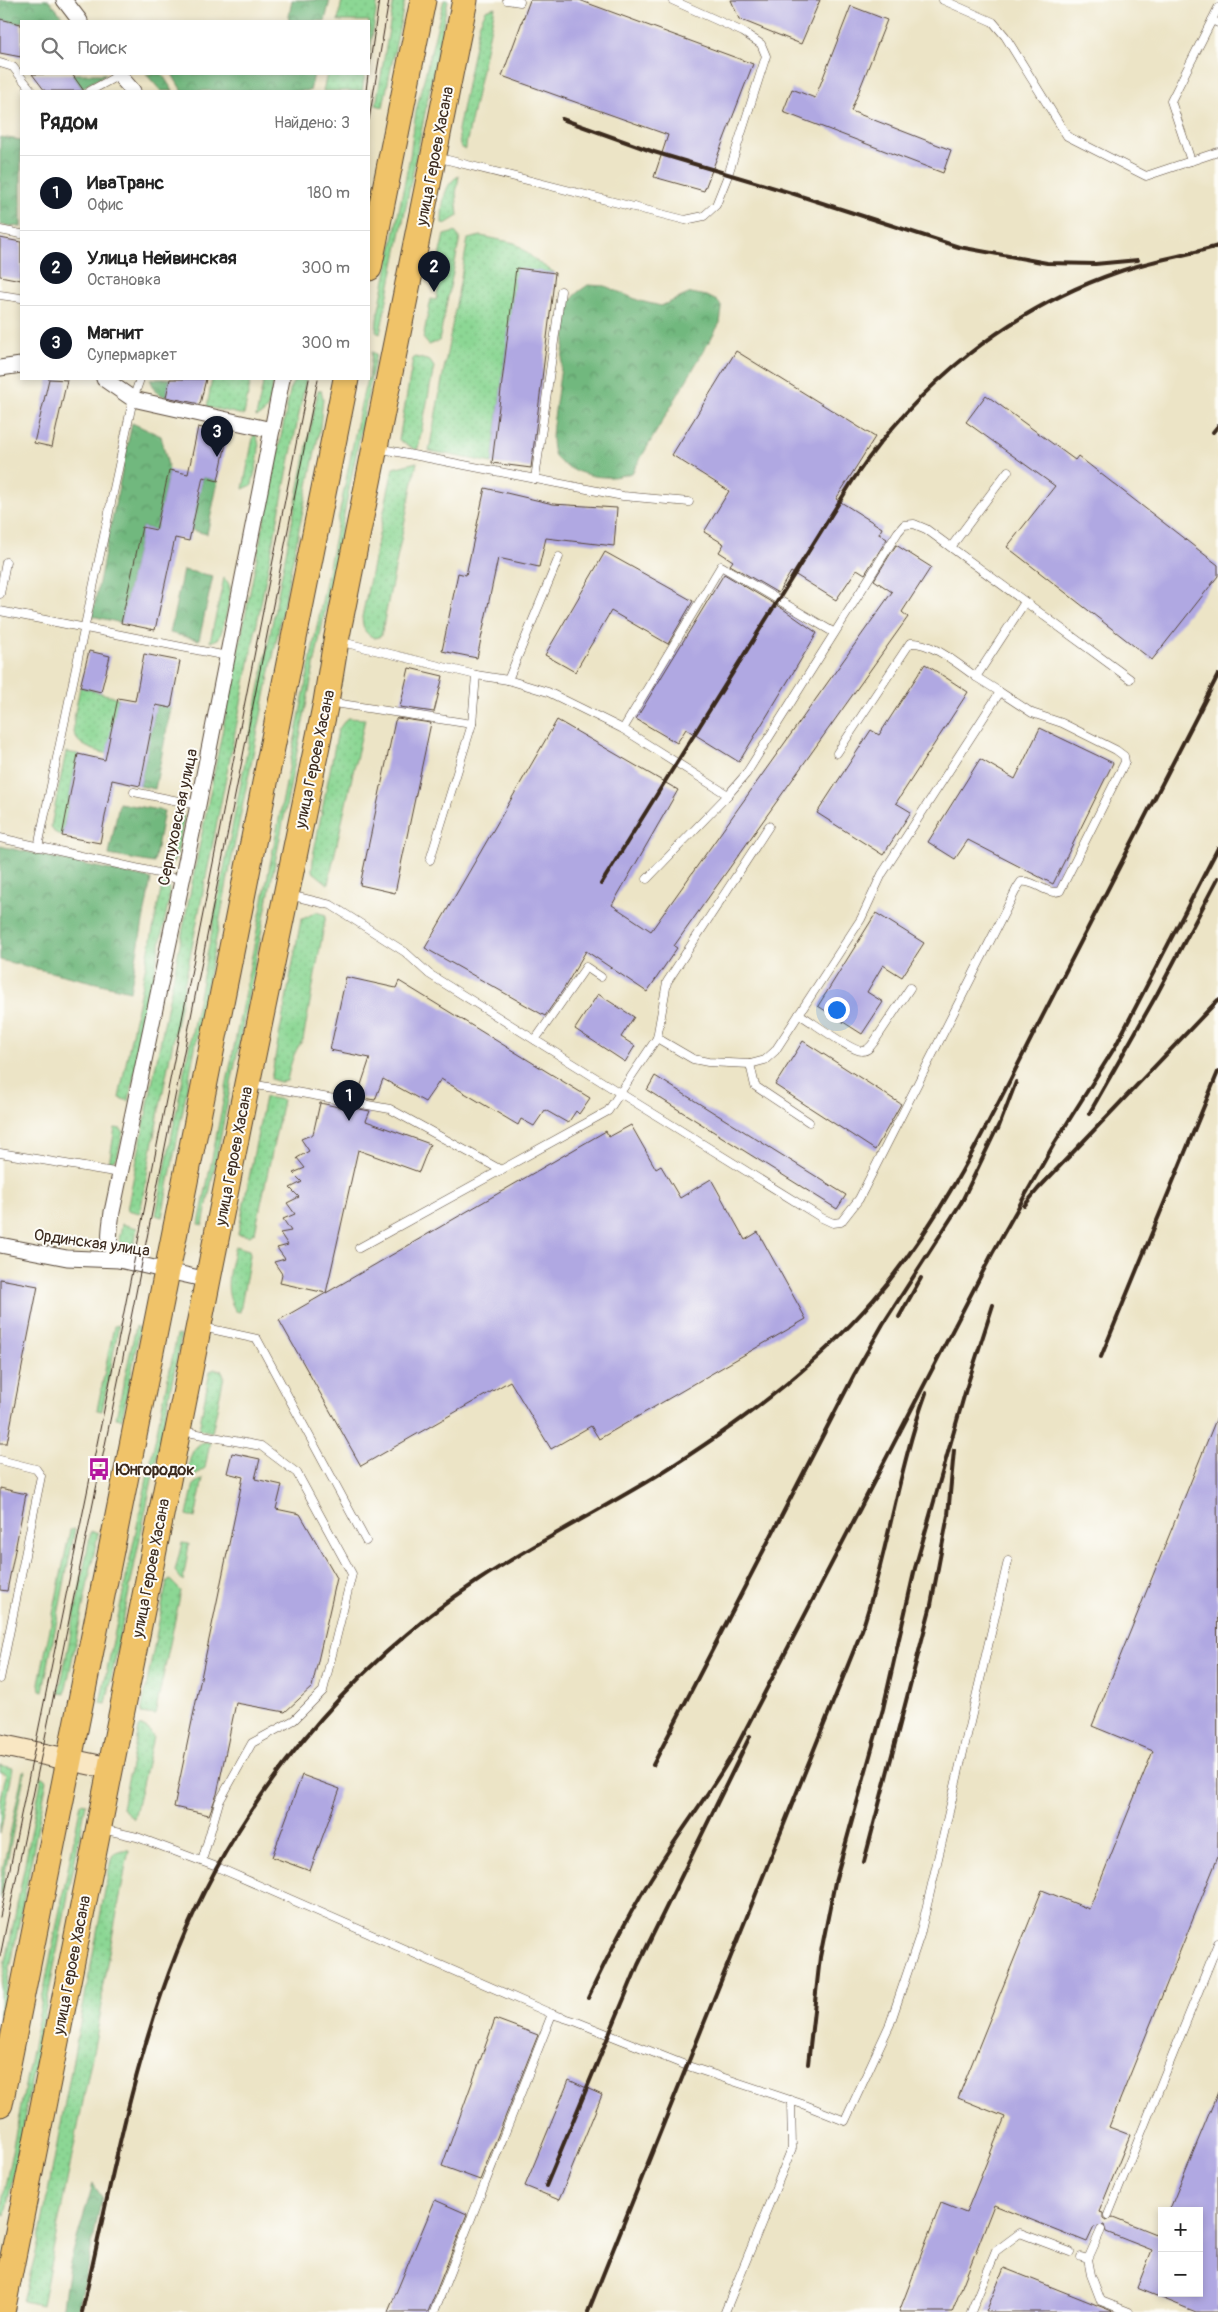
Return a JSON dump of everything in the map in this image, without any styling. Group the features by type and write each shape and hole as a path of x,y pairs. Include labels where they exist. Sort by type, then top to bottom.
{"main road":[{"path":"370,263 423,0"},
{"name":"улица Героев Хасана","path":"2,2312 7,2254 98,1828 285,894 326,702 336,641 465,0"},
{"path":"0,2104 71,1760 343,380"}],"street":[{"path":"64,0 79,20"},
{"path":"119,75 132,90"},
{"path":"0,368 20,365"},
{"path":"105,380 133,399 272,430"},
{"name":"Серпуховская улица","path":"119,1260 111,1251 109,1238 120,1173 198,805 282,380"},
{"name":"Ординская улица","path":"0,1245 67,1258 119,1260 208,1280"},
{"path":"0,1745 110,1768"}],"lane":[{"path":"507,0 520,2"},
{"path":"434,157 685,220 704,216 716,205 728,175 766,56 761,44 743,32 672,0"},
{"path":"943,0 993,22 1006,36 1068,136 1146,176 1218,152"},
{"path":"1191,161 1171,101 1215,21 1218,8"},
{"path":"0,63 13,67 31,90"},
{"path":"92,90 116,75"},
{"path":"0,230 20,234"},
{"path":"535,479 561,291"},
{"path":"0,294 20,298"},
{"path":"38,846 83,627 133,399 140,380"},
{"path":"375,448 623,496 689,502"},
{"path":"951,547 1008,471"},
{"path":"647,879 746,774 833,632 904,525 914,524 926,529 1130,679"},
{"path":"508,680 559,556"},
{"path":"0,594 6,562"},
{"path":"623,729 721,566 833,632"},
{"path":"976,677 1025,602"},
{"path":"0,611 227,656"},
{"path":"336,641 476,675 508,680 548,692 623,729 728,795"},
{"path":"285,894 331,906 405,952 429,974 620,1093 822,1218 833,1223 841,1222 848,1216 859,1199 1017,888 1021,882 1026,881 1048,891 1056,893 1060,891 1125,762 1124,756 1116,750 1062,723 1032,713 928,646 918,642 910,643 837,753"},
{"path":"430,860 472,724 476,675"},
{"path":"656,1038 693,1059 750,1064 765,1060 776,1051 861,919 882,874 1000,692"},
{"path":"326,702 472,724"},
{"path":"134,792 198,805"},
{"path":"359,1248 608,1111 656,1038 667,982 769,826"},
{"path":"0,838 158,873 182,881"},
{"path":"535,1040 586,967 601,976"},
{"path":"799,1014 849,1046 861,1051 869,1049 910,988"},
{"path":"750,1064 755,1086 809,1122"},
{"path":"247,1084 390,1109 501,1170"},
{"path":"0,1153 120,1173"},
{"path":"199,1326 257,1339 366,1541"},
{"path":"177,1430 261,1446 297,1473 352,1574 323,1691 294,1720 252,1743 219,1802 202,1861"},
{"path":"0,1460 36,1469 41,1476 41,1483 0,1679"},
{"path":"98,1828 137,1837 202,1861 552,2014 685,2065 792,2100 845,2121 890,2024 920,1935 1008,1561"},
{"path":"1108,2215 1218,1943"},
{"path":"434,2312 552,2014"},
{"path":"725,2312 792,2148 792,2100"},
{"path":"1102,2230 1085,2258 1101,2301 1129,2312"},
{"path":"971,2312 996,2251 1020,2233 1070,2252"}],"green space":[{"path":"0,0 49,0 65,20 20,20 20,24 0,19"},
{"path":"292,0 330,0 325,20 288,20"},
{"path":"342,0 378,0 370,49 370,20 338,20"},
{"path":"394,0 405,0 383,107 376,105"},
{"path":"444,0 448,0 380,334 376,332 377,319 410,156 416,111"},
{"path":"495,7 465,150 460,146 458,130 479,25 486,10"},
{"path":"73,75 104,75 82,88"},
{"path":"147,75 163,75 172,90 160,90"},
{"path":"173,75 314,75 310,90 181,90"},
{"path":"327,75 365,75 362,90 323,90"},
{"path":"0,137 20,140 20,227 0,225"},
{"path":"459,176 456,193 458,216 445,224 442,223 444,196 450,184"},
{"path":"455,232 460,238 439,341 429,345 423,338 431,299 436,300 439,285 433,282 444,235"},
{"path":"481,236 515,243 539,263 555,273 516,269 492,463 429,451 468,239"},
{"path":"588,285 605,286 640,301 661,306 691,293 707,296 719,302 722,309 720,323 632,473 615,477 592,476 570,468 559,461 555,456 553,448 553,425 570,302 578,292"},
{"path":"372,352 376,354 203,1225 199,1224 361,404 367,380 370,380"},
{"path":"415,357 430,361 434,367 418,448 416,450 399,440 413,359"},
{"path":"150,380 170,380 166,397 156,392"},
{"path":"212,380 251,380 244,415 207,407"},
{"path":"264,380 274,380 265,412 256,417"},
{"path":"295,380 306,380 140,1213 127,1210 291,386"},
{"path":"318,390 321,390 323,398 320,427 233,852 162,1217 156,1215"},
{"path":"132,423 161,436 169,470 156,530 142,527 121,623 92,616"},
{"path":"254,433 259,444 258,458 252,485 243,489"},
{"path":"417,462 381,636 375,638 368,635 362,617 393,468"},
{"path":"203,477 218,481 207,534 191,530"},
{"path":"183,570 213,576 199,640 170,633"},
{"path":"224,578 230,588 226,614 218,639 210,642"},
{"path":"80,687 118,698 109,744 114,755 86,746 78,741 74,734"},
{"path":"156,705 171,708 155,789 140,786"},
{"path":"347,718 365,719 328,884 312,871 314,851 338,730"},
{"path":"66,752 78,754 62,836 54,832 51,826"},
{"path":"119,803 164,811 154,863 109,855"},
{"path":"177,809 184,817 177,855 173,862 166,864"},
{"path":"0,846 151,879 130,991 0,960"},
{"path":"163,880 169,887 169,899 129,1101 119,1098"},
{"path":"316,912 326,915 303,1040 294,1054 287,1081 280,1082 271,1079 301,920"},
{"path":"265,1097 283,1100 255,1232 250,1236 238,1234"},
{"path":"115,1128 121,1129 123,1132 117,1157 109,1164"},
{"path":"122,1224 137,1228 133,1251 126,1249 119,1240"},
{"path":"235,1246 249,1250 250,1255 240,1312 236,1311 232,1303 228,1287 229,1271"},
{"path":"119,1325 102,1411 97,1410 114,1326"},
{"path":"136,1326 140,1328 122,1419 116,1418"},
{"path":"177,1335 181,1336 178,1353 106,1704 100,1703"},
{"path":"215,1369 222,1371 224,1376 212,1432 199,1429 210,1371"},
{"path":"210,1442 205,1468 195,1475 187,1474 193,1451 199,1444"},
{"path":"203,1478 195,1518 187,1515 194,1484"},
{"path":"75,1529 43,1691 40,1690 39,1683 70,1530"},
{"path":"91,1531 98,1534 65,1694 59,1693"},
{"path":"182,1543 189,1544 183,1581 175,1571"},
{"path":"170,1580 181,1591 155,1715 141,1713 167,1581"},
{"path":"142,1726 149,1730 153,1737 134,1819 122,1808 139,1728"},
{"path":"0,1765 13,1768 0,1834 0,1803 6,1774 0,1772"},
{"path":"23,1771 25,1771 0,1898 0,1883"},
{"path":"42,1776 47,1780 0,2020 0,1993"},
{"path":"81,1803 86,1804 5,2216 0,2212"},
{"path":"129,1850 102,1989 102,2005 42,2305 23,2301 38,2245 111,1859 114,1853"},
{"path":"93,2184 102,2197 78,2312 62,2312 69,2266"}],"building":[{"path":"530,0 579,0 753,64 704,191 654,177 668,135 502,76"},
{"path":"731,0 820,0 801,44 739,19"},
{"path":"851,6 887,20 851,111 951,150 943,173 783,112 792,89 815,98"},
{"path":"0,19 20,24 20,57 0,53"},
{"path":"33,75 73,75 83,90 44,90"},
{"path":"0,238 20,242 20,280 0,276"},
{"path":"516,268 555,273 531,468 492,463"},
{"path":"736,351 875,437 836,499 882,528 879,534 887,539 865,574 857,569 836,600 791,572 778,593 730,565 733,561 719,552 724,544 704,532 729,491 672,455"},
{"path":"49,380 67,380 52,447 34,443"},
{"path":"170,380 206,380 200,404 166,397"},
{"path":"986,395 1075,460 1078,456 1218,565 1218,576 1152,660 1007,547 1055,486 966,422"},
{"path":"198,427 228,434 218,481 203,477 189,541 175,538 155,630 121,623 142,527 156,530 169,470 188,474"},
{"path":"485,488 553,504 617,508 614,546 546,538 539,567 498,558 477,658 442,651 458,573 466,575"},
{"path":"896,545 931,567 902,612 908,617 674,946 677,948 647,992 586,951 545,1016 425,948 557,720 678,790 612,905 651,931 892,592 874,580"},
{"path":"605,552 693,601 668,644 611,611 575,672 545,655"},
{"path":"724,574 783,609 817,633 739,762 686,729 677,743 636,719"},
{"path":"89,651 110,656 101,692 80,687"},
{"path":"144,654 180,661 171,708 156,705 140,786 112,780 100,843 62,836 78,754 105,760 118,698 135,701"},
{"path":"925,664 968,692 896,803 911,812 883,855 817,813 871,730 879,735"},
{"path":"409,668 443,676 434,712 400,707"},
{"path":"397,718 431,723 395,893 360,885"},
{"path":"1040,728 1113,763 1053,884 968,840 955,859 928,842 980,759 1015,779"},
{"path":"876,913 924,943 902,977 883,965 867,992 883,1002 862,1034 818,1006"},
{"path":"346,977 396,988 399,981 590,1098 579,1114 576,1111 568,1123 545,1110 534,1126 521,1119 518,1125 441,1079 425,1102 383,1079 375,1100 357,1097 370,1058 330,1050"},
{"path":"598,994 634,1017 621,1037 635,1046 625,1062 575,1029"},
{"path":"803,1041 901,1104 875,1150 775,1085"},
{"path":"655,1076 846,1195 837,1209 647,1090"},
{"path":"320,1103 353,1110 354,1108 370,1111 366,1121 430,1144 419,1172 358,1150 326,1293 280,1283 282,1274 274,1262 285,1259 277,1248 288,1245 280,1233 291,1231 283,1219 295,1214 287,1203 299,1197 290,1188 302,1182 293,1173 305,1168 297,1158 309,1151 301,1139 313,1134"},
{"path":"631,1125 656,1169 661,1166 680,1198 711,1179 745,1240 758,1232 806,1319 599,1439 591,1426 551,1449 510,1381 361,1466 279,1320 606,1131 609,1137"},
{"path":"0,1279 38,1286 7,1443 0,1443"},
{"path":"1217,1417 1218,1857 1109,2127 1130,2135 1099,2212 1103,2213 1103,2218 1106,2220 1113,2217 1158,2235 1158,2297 1137,2288 1152,2250 1106,2232 1104,2225 1094,2227 1087,2242 994,2205 952,2312 899,2312 941,2203 966,2213 1005,2117 958,2098 1042,1890 1089,1909 1153,1751 1092,1726"},
{"path":"232,1453 260,1459 255,1479 282,1485 276,1509 300,1514 337,1578 312,1687 285,1712 236,1703 217,1794 209,1815 174,1807 243,1477 227,1473"},
{"path":"0,1488 26,1494 7,1591 0,1590"},
{"path":"302,1775 340,1789 310,1871 272,1857"},
{"path":"495,2019 538,2035 480,2180 442,2166"},
{"path":"569,2080 602,2095 559,2200 525,2186"},
{"path":"1218,2092 1218,2312 1196,2312 1159,2297 1203,2297 1203,2207 1171,2207"},
{"path":"435,2200 467,2214 428,2312 388,2312"},
{"path":"1004,2268 1112,2311 986,2312"}],"tram line":[{"path":"370,63 379,0"},
{"path":"370,114 389,0"},
{"path":"366,90 368,75"},
{"path":"0,1917 121,1327 309,380"},
{"path":"0,1957 129,1328 318,380"}],"railway":[{"path":"562,119 654,152 788,192 959,247 1047,263 1095,264 1138,260"},
{"path":"601,884 853,480 906,412 936,382 969,354 1003,329 1039,307 1078,288 1118,272 1218,246"},
{"path":"1213,432 1218,426"},
{"path":"82,2312 134,2084 161,1995 177,1952 202,1897 231,1843 264,1792 301,1743 341,1697 384,1654 430,1615 501,1566 658,1475 716,1437 799,1373 825,1350 874,1299 922,1235 964,1167 1218,675"},
{"path":"588,1998 613,1947 650,1880 719,1777 737,1746 992,1254 1054,1144 1115,1047 1218,848"},
{"path":"1089,1114 1157,994 1218,878"},
{"path":"1024,1206 1218,1000"},
{"path":"1101,1357 1218,1072"},
{"path":"998,1129 1016,1082"},
{"path":"961,1203 999,1124"},
{"path":"653,1765 854,1375 883,1324 964,1198"},
{"path":"899,1317 921,1278"},
{"path":"808,2064 820,1957 835,1882 883,1709 915,1568 966,1389 993,1305"},
{"path":"588,2312 862,1630 879,1571 916,1422 926,1393"},
{"path":"864,1862 931,1605 948,1515 954,1450"},
{"path":"546,2186 638,1965 750,1736"}],"place":[{"name":"Улица Нейвинская","path":"434,292"},
{"name":"Магнит","path":"217,457"},
{"name":"ИваТранс","path":"349,1121"},
{"name":"Юнгородок","path":"99,1469"}]}
